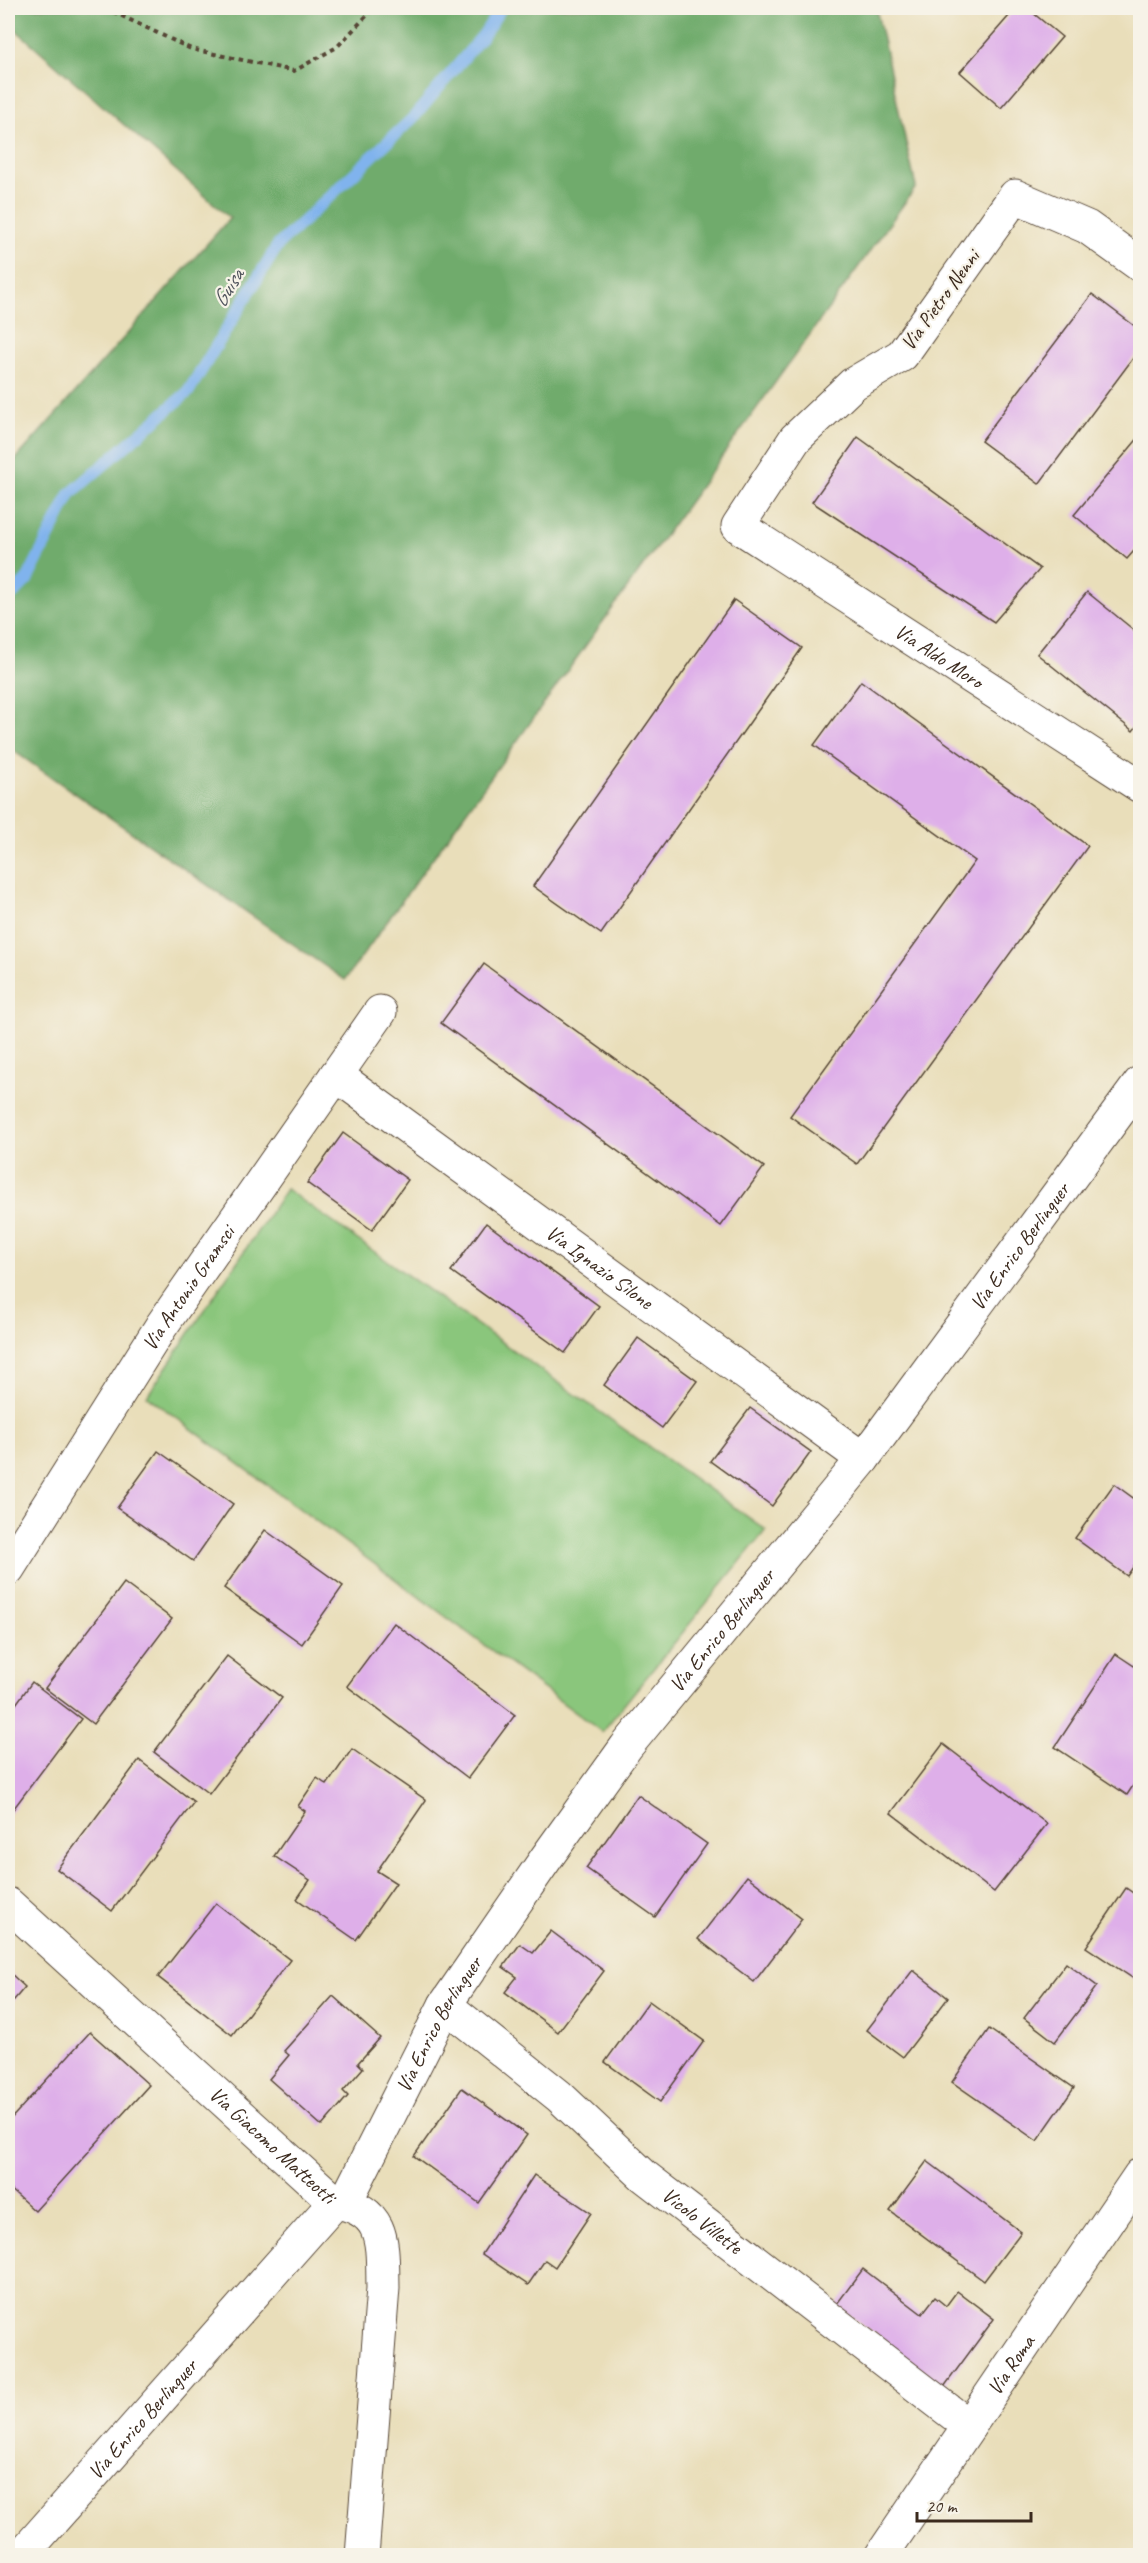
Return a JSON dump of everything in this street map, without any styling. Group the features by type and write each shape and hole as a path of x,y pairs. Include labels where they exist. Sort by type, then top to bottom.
{"street":[{"name":"Via Pietro Nenni","path":"738,526 795,440 853,384 902,355 1015,196 1087,227 1140,265"},
{"name":"Via Aldo Moro","path":"738,526 1140,786"},
{"name":"Via Antonio Gramsci","path":"8,1569 162,1325 380,1012"},
{"name":"Via Ignazio Silone","path":"336,1075 863,1459"},
{"name":"Via Enrico Berlinguer","path":"21,2556 340,2202 445,2005 626,1746 863,1459 1140,1083"},
{"name":"Via Giacomo Matteotti","path":"8,1904 340,2202 358,2208 375,2221 379,2232 383,2288 362,2556"},
{"name":"Vicolo Villette","path":"445,2005 559,2096 644,2176 969,2426"},
{"name":"Via Roma","path":"880,2556 1140,2175"}],"path":[{"path":"105,8 191,49 294,71 337,47 374,8"}],"green space":[{"path":"8,8 876,8 916,187 345,980 8,747 8,468 230,218 8,23"},
{"path":"286,1189 766,1530 602,1732 147,1396"}],"building":[{"path":"1016,8 1027,8 1062,37 1001,108 960,72"},
{"path":"1092,294 1140,330 1140,349 1039,484 981,441"},
{"path":"1140,436 1140,544 1127,559 1074,515"},
{"path":"858,437 1040,569 994,622 812,502"},
{"path":"1087,592 1140,635 1140,722 1133,731 1037,654"},
{"path":"734,600 802,648 601,934 533,886"},
{"path":"861,681 1088,846 857,1164 790,1116 975,861 814,745"},
{"path":"484,964 764,1167 721,1226 441,1023"},
{"path":"343,1133 408,1180 372,1230 307,1183"},
{"path":"486,1223 599,1306 565,1353 451,1271"},
{"path":"638,1338 697,1381 662,1428 604,1385"},
{"path":"750,1408 811,1452 772,1506 710,1461"},
{"path":"158,1451 233,1504 193,1561 117,1508"},
{"path":"1114,1484 1140,1503 1140,1557 1127,1576 1075,1538"},
{"path":"265,1530 343,1586 302,1644 224,1588"},
{"path":"124,1583 172,1619 93,1724 45,1688"},
{"path":"394,1623 515,1715 468,1778 347,1686"},
{"path":"1116,1654 1140,1670 1140,1775 1127,1795 1055,1747"},
{"path":"227,1656 282,1698 209,1794 154,1752"},
{"path":"32,1682 81,1719 8,1816 8,1715"},
{"path":"943,1744 1047,1824 994,1892 891,1813"},
{"path":"352,1749 426,1800 377,1871 396,1883 356,1940 297,1899 310,1880 274,1856 305,1811 298,1806 317,1778 327,1785"},
{"path":"139,1760 194,1802 112,1911 57,1869"},
{"path":"638,1795 707,1844 655,1917 586,1868"},
{"path":"747,1876 802,1919 754,1982 698,1939"},
{"path":"1126,1888 1140,1898 1140,1983 1086,1947"},
{"path":"216,1903 290,1960 232,2035 158,1977"},
{"path":"551,1931 604,1971 558,2032 505,1992 517,1977 503,1967 520,1944 533,1953"},
{"path":"1066,1963 1097,1986 1055,2042 1024,2018"},
{"path":"913,1970 948,1998 903,2057 867,2030"},
{"path":"8,1971 25,1987 8,2007"},
{"path":"333,1996 380,2038 358,2063 363,2068 343,2091 348,2096 322,2126 269,2079 289,2055 284,2051"},
{"path":"649,2001 704,2041 660,2102 605,2062"},
{"path":"989,2029 1074,2088 1037,2141 952,2082"},
{"path":"90,2032 149,2085 35,2211 8,2187 8,2122"},
{"path":"462,2088 527,2135 479,2203 414,2156"},
{"path":"927,2161 1021,2232 984,2281 890,2211"},
{"path":"534,2175 591,2213 555,2267 545,2260 528,2285 482,2254"},
{"path":"863,2269 922,2314 935,2297 946,2306 957,2291 994,2319 944,2387 836,2305"}],"waterway":[{"name":"Guisa","path":"8,599 27,580 70,494 188,392 278,245 414,117 484,34 501,8"}]}
